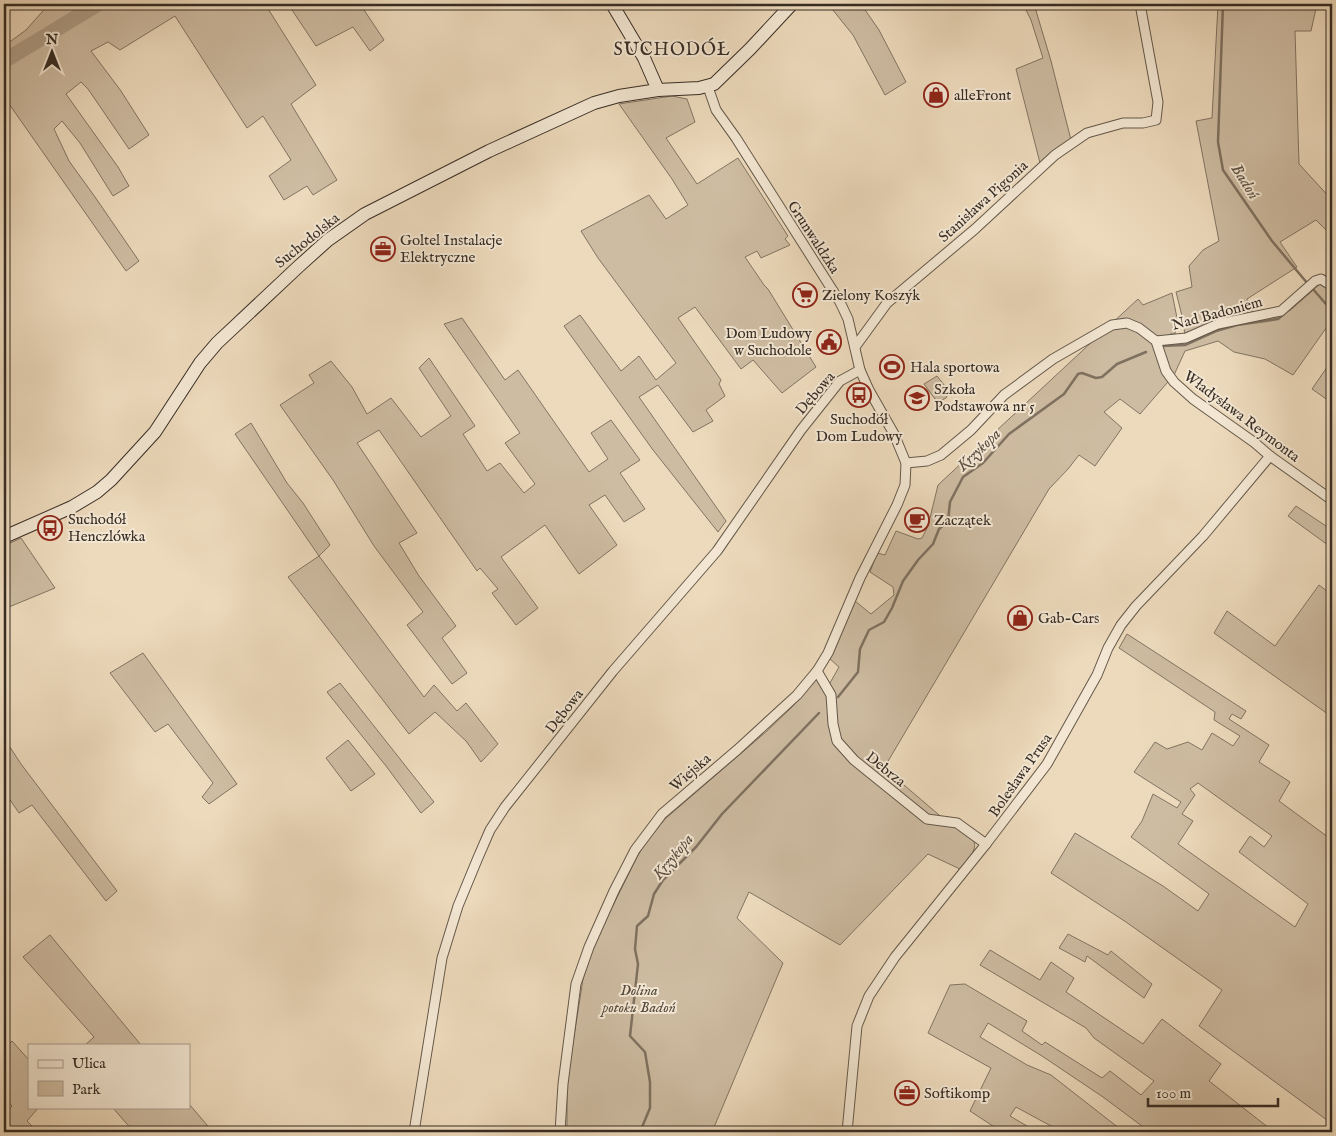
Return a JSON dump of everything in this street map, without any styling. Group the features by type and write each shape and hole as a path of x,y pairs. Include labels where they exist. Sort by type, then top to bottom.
{"street":[{"path":"612,4 644,58 658,90"},
{"path":"708,87 714,84 750,49 792,4"},
{"name":"Stanisława Pigonia","path":"855,347 886,303 975,229 1055,155 1087,133 1123,123 1143,123 1156,120 1158,102 1140,4"},
{"name":"Suchodolska","path":"4,537 72,507 97,492 111,480 154,432 200,363 217,343 312,254 364,214 489,151 585,106 619,96 658,90 708,87"},
{"name":"Grunwaldzka","path":"708,87 716,110 736,138 840,302 848,319 860,370 894,434 906,463"},
{"name":"Nad Badoniem","path":"1156,342 1186,338 1218,324 1281,311 1315,281 1321,279 1332,286"},
{"path":"906,463 927,461 941,455 971,430 1004,394 1053,359 1112,325 1127,323 1139,328 1156,342"},
{"name":"Władysława Reymonta","path":"1156,342 1166,371 1174,382 1193,399 1332,500"},
{"name":"Dębowa","path":"414,1132 442,958 458,906 490,830 505,807 613,671 717,551 743,511 840,381 860,370"},
{"name":"Bolesława Prusa","path":"846,1132 857,1026 869,996 894,958 986,844 1047,764 1097,676 1108,648 1121,625 1136,606 1203,536 1270,456"},
{"name":"Wiejska","path":"560,1132 562,1084 576,984 589,947 635,850 662,814 744,744 797,694 817,671 828,653 860,578 897,505 905,485 906,463"},
{"name":"Debrza","path":"817,671 831,695 833,724 837,741 854,760 927,819 957,823 986,844"}],"green space":[{"path":"49,4 265,4 316,85 291,104 337,180 313,195 307,186 284,200 269,176 291,160 263,116 247,128 175,16 120,50 108,42 91,51 121,91 149,135 129,149 88,89 81,82 66,94 118,167 129,186 113,196 80,143 62,121 54,129 69,161 139,261 126,271 7,101 4,104 4,46 26,30"},
{"path":"288,4 360,4 384,40 370,51 353,27 316,46"},
{"path":"828,4 861,4 879,30 906,82 885,95 853,35"},
{"path":"1023,4 1034,4 1071,140 1040,163 1016,69 1043,58 1031,20"},
{"path":"1218,4 1317,4 1311,31 1295,31 1299,164 1332,200 1332,236 1316,220 1280,242 1297,267 1247,299 1253,313 1185,335 1176,292 1192,287 1189,266 1203,250 1219,241 1196,121 1212,118"},
{"path":"672,96 687,99 695,122 666,138 697,184 738,158 788,236 785,239 790,245 761,258 757,251 745,257 768,289 816,367 782,393 753,360 741,369 695,307 678,318 721,380 719,384 725,396 706,410 713,421 693,432 658,385 639,397 726,521 718,532 653,450 564,326 580,315 621,371 639,356 656,380 676,363 598,258 581,231 649,195 666,219 688,205 619,104"},
{"name":"Dolina potoku Badoń","path":"1320,284 1325,284 1332,289 1332,328 1329,324 1293,375 1265,359 1234,352 1218,341 1185,351 1174,375 1140,414 1120,399 1104,412 1122,428 1095,466 1079,455 1049,489 884,768 952,826 964,830 971,836 974,840 974,849 960,869 928,854 840,945 749,892 737,918 783,963 712,1132 567,1132 567,1081 583,979 596,940 637,857 646,842 665,819 767,731 793,706 817,678 826,690 839,667 830,659 855,601 871,614 894,595 893,587 870,572 877,553 885,555 896,531 918,539 922,538 928,526 938,485 1138,299 1143,305 1172,293 1177,318 1175,334 1170,334 1178,344 1217,329 1285,314"},
{"path":"462,318 505,380 518,370 589,472 608,459 591,433 611,420 640,460 620,473 645,509 624,522 605,495 589,505 617,545 579,574 545,525 501,557 538,608 516,625 492,593 498,589 480,568 477,571 379,430 357,443 417,533 399,543 419,576 456,626 442,638 467,673 452,684 407,625 423,612 374,546 333,480 280,405 314,383 309,375 331,361 352,387 367,414 391,398 421,437 451,416 419,368 429,358 475,426 463,434 487,471 500,463 524,493 535,484 505,443 520,433 444,324"},
{"path":"1332,360 1332,403 1312,389"},
{"path":"937,376 949,391 946,398 940,401 935,399 924,384"},
{"path":"251,423 287,483 303,503 330,545 319,556 235,434"},
{"path":"1296,506 1332,530 1332,548 1288,516"},
{"path":"21,538 55,588 4,609 4,546"},
{"path":"319,556 424,697 434,685 457,711 466,703 498,744 481,762 466,741 435,712 409,734 288,577"},
{"path":"1319,585 1332,595 1332,717 1214,633 1227,611 1275,646"},
{"path":"1127,634 1246,711 1241,719 1232,714 1229,719 1269,745 1259,762 1290,782 1279,801 1332,840 1332,1132 1330,1132 1331,1123 1199,1026 1222,990 1126,922 1051,873 1075,833 1163,886 1198,911 1209,894 1131,837 1142,821 1153,794 1177,808 1181,802 1134,772 1155,742 1167,749 1188,742 1202,750 1212,733 1233,746 1240,736 1214,720 1215,712 1119,648","holes":["1198,783 1272,836 1264,847 1250,836 1239,852 1308,904 1295,927 1178,844 1193,821 1182,814 1195,795 1190,789"]},
{"path":"143,653 237,784 209,804 202,797 213,783 168,724 155,732 110,673"},
{"path":"340,683 434,802 421,813 327,692"},
{"path":"4,738 21,764 117,891 106,901 32,805 19,813 4,791"},
{"path":"348,740 375,774 351,791 326,758"},
{"path":"1068,934 1108,955 1111,951 1152,984 1144,998 1087,956 1085,962 1059,948"},
{"path":"50,935 140,1044 86,1044 94,1037 23,957"},
{"path":"990,950 1040,980 1051,962 1074,978 1066,992 1143,1044 1162,1019 1221,1064 1209,1081 1274,1132 1150,1132 1103,1097 988,1023 980,1037 1027,1065 1051,1075 1124,1132 1062,1132 1016,1107 1010,1116 1037,1132 1002,1132 970,1111 991,1068 928,1033 950,985 965,984 1027,1021 1022,1031 1042,1045 1045,1042 1102,1078 1110,1071 1141,1095 1154,1081 1094,1038 1086,1028 980,965"},
{"path":"4,1041 8,1045 12,1041 28,1059 28,1108 38,1108 27,1121 38,1132 4,1132 4,1115 12,1106 4,1097"},
{"path":"190,1105 213,1132 134,1132 113,1108 190,1108"}],"waterway":[{"path":"4,61 98,4"},
{"name":"Badoń","path":"1223,4 1218,142 1223,170 1272,241 1308,284"},
{"name":"Badoń","path":"1312,288 1332,311"},
{"name":"Krzykopa","path":"1289,310 1313,289"},
{"name":"Krzykopa","path":"1162,346 1185,345 1216,331 1237,325 1278,319 1284,314"},
{"name":"Krzykopa","path":"838,697 858,672 860,649 869,630 884,622 903,581 918,560 933,544 939,529 948,521 950,502 963,477 983,463 1009,434 1064,394 1078,374 1082,373 1096,378 1102,377 1117,364 1146,352"},
{"name":"Krzykopa","path":"640,1132 650,1108 650,1082 645,1052 630,1036 638,964 635,949 637,926 648,916 654,894 663,880 696,847 722,814 819,713"}],"place":[{"name":"alleFront","path":"936,95"},
{"name":"Goltel Instalacje Elektryczne","path":"383,249"},
{"name":"Zielony Koszyk","path":"805,295"},
{"name":"Dom Ludowy w Suchodole","path":"829,342"},
{"name":"Hala sportowa","path":"892,367"},
{"name":"Suchodół Dom Ludowy","path":"859,395"},
{"name":"Szkoła Podstawowa nr 5","path":"917,398"},
{"name":"Zaczątek","path":"917,520"},
{"name":"Suchodół Henczlówka","path":"50,528"},
{"name":"Gab-Cars","path":"1020,618"},
{"name":"Softikomp","path":"907,1093"}],"district":[{"name":"SUCHODÓŁ","path":"672,49"}]}
